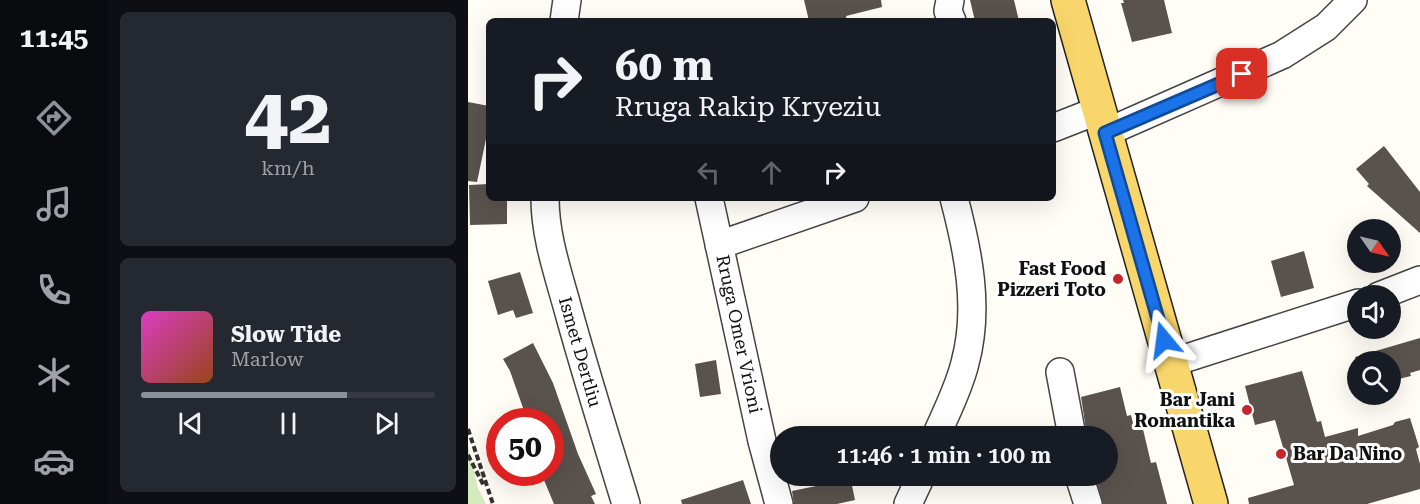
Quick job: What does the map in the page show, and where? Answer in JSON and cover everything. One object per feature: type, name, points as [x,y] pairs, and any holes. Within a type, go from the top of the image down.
[{"type":"main road","points":[[1068,0],[1211,504]]},
{"type":"street","points":[[564,18],[567,0]]},
{"type":"street","points":[[950,0],[948,11],[951,18]]},
{"type":"street","points":[[1319,0],[1326,27]]},
{"type":"street","points":[[1056,128],[1102,122],[1261,66],[1326,27],[1353,0]]},
{"type":"street","name":"Ismet Dertliu","points":[[545,201],[549,242],[626,504]]},
{"type":"street","name":"Rruga Omer Vrioni","points":[[710,201],[762,441],[780,504]]},
{"type":"street","points":[[719,245],[846,201]]},
{"type":"street","points":[[940,426],[965,363],[971,322],[971,282],[965,241],[955,201]]},
{"type":"street","points":[[1401,287],[1420,280]]},
{"type":"street","points":[[1171,363],[1347,307]]},
{"type":"street","points":[[1060,372],[1070,426]]},
{"type":"street","points":[[908,504],[916,486]]},
{"type":"street","points":[[1082,486],[1088,504]]},
{"type":"path","points":[[468,429],[493,504]]},
{"type":"path","points":[[468,455],[489,494]]},
{"type":"green space","points":[[468,446],[478,488],[486,504],[468,504]]},
{"type":"building","points":[[804,0],[881,0],[882,7],[846,16],[846,18],[808,18]]},
{"type":"building","points":[[970,0],[1014,0],[1018,18],[974,18]]},
{"type":"building","points":[[1123,0],[1164,0],[1172,33],[1132,42],[1121,3],[1124,3]]},
{"type":"building","points":[[468,102],[486,105],[486,139],[477,182],[468,181]]},
{"type":"building","points":[[1384,146],[1420,192],[1420,233],[1367,186],[1369,184],[1356,169]]},
{"type":"building","points":[[486,184],[486,201],[507,201],[507,224],[470,225],[469,185]]},
{"type":"building","points":[[1304,251],[1314,288],[1281,297],[1271,261]]},
{"type":"building","points":[[520,272],[533,313],[516,318],[513,310],[498,315],[488,281]]},
{"type":"building","points":[[1420,338],[1420,370],[1410,373],[1411,376],[1401,378],[1401,351],[1376,351]]},
{"type":"building","points":[[533,343],[553,383],[562,408],[523,408],[510,371],[503,359]]},
{"type":"building","points":[[716,360],[721,394],[700,397],[695,364]]},
{"type":"building","points":[[1302,371],[1317,422],[1321,421],[1325,437],[1358,428],[1358,436],[1410,418],[1419,447],[1416,449],[1420,464],[1420,489],[1367,504],[1249,504],[1248,498],[1294,485],[1275,420],[1255,425],[1245,386]]},
{"type":"building","points":[[1120,387],[1127,416],[1131,415],[1134,427],[1142,425],[1151,463],[1156,462],[1167,504],[1103,504],[1098,486],[1118,486],[1118,426],[1085,426],[1081,397]]},
{"type":"building","points":[[564,414],[578,454],[596,494],[591,496],[595,504],[554,504],[546,486],[564,486]]},
{"type":"building","points":[[743,480],[751,504],[682,504],[681,500]]},
{"type":"building","points":[[816,486],[852,486],[855,500],[837,504],[794,504],[792,491]]},
{"type":"place","name":"Fast Food Pizzeri Toto","points":[[1118,279]]},
{"type":"place","name":"Bar Jani Romantika","points":[[1247,410]]},
{"type":"place","name":"Bar Da Nino","points":[[1281,454]]},
{"type":"route","points":[[1164,340],[1105,133],[1242,74]]}]
